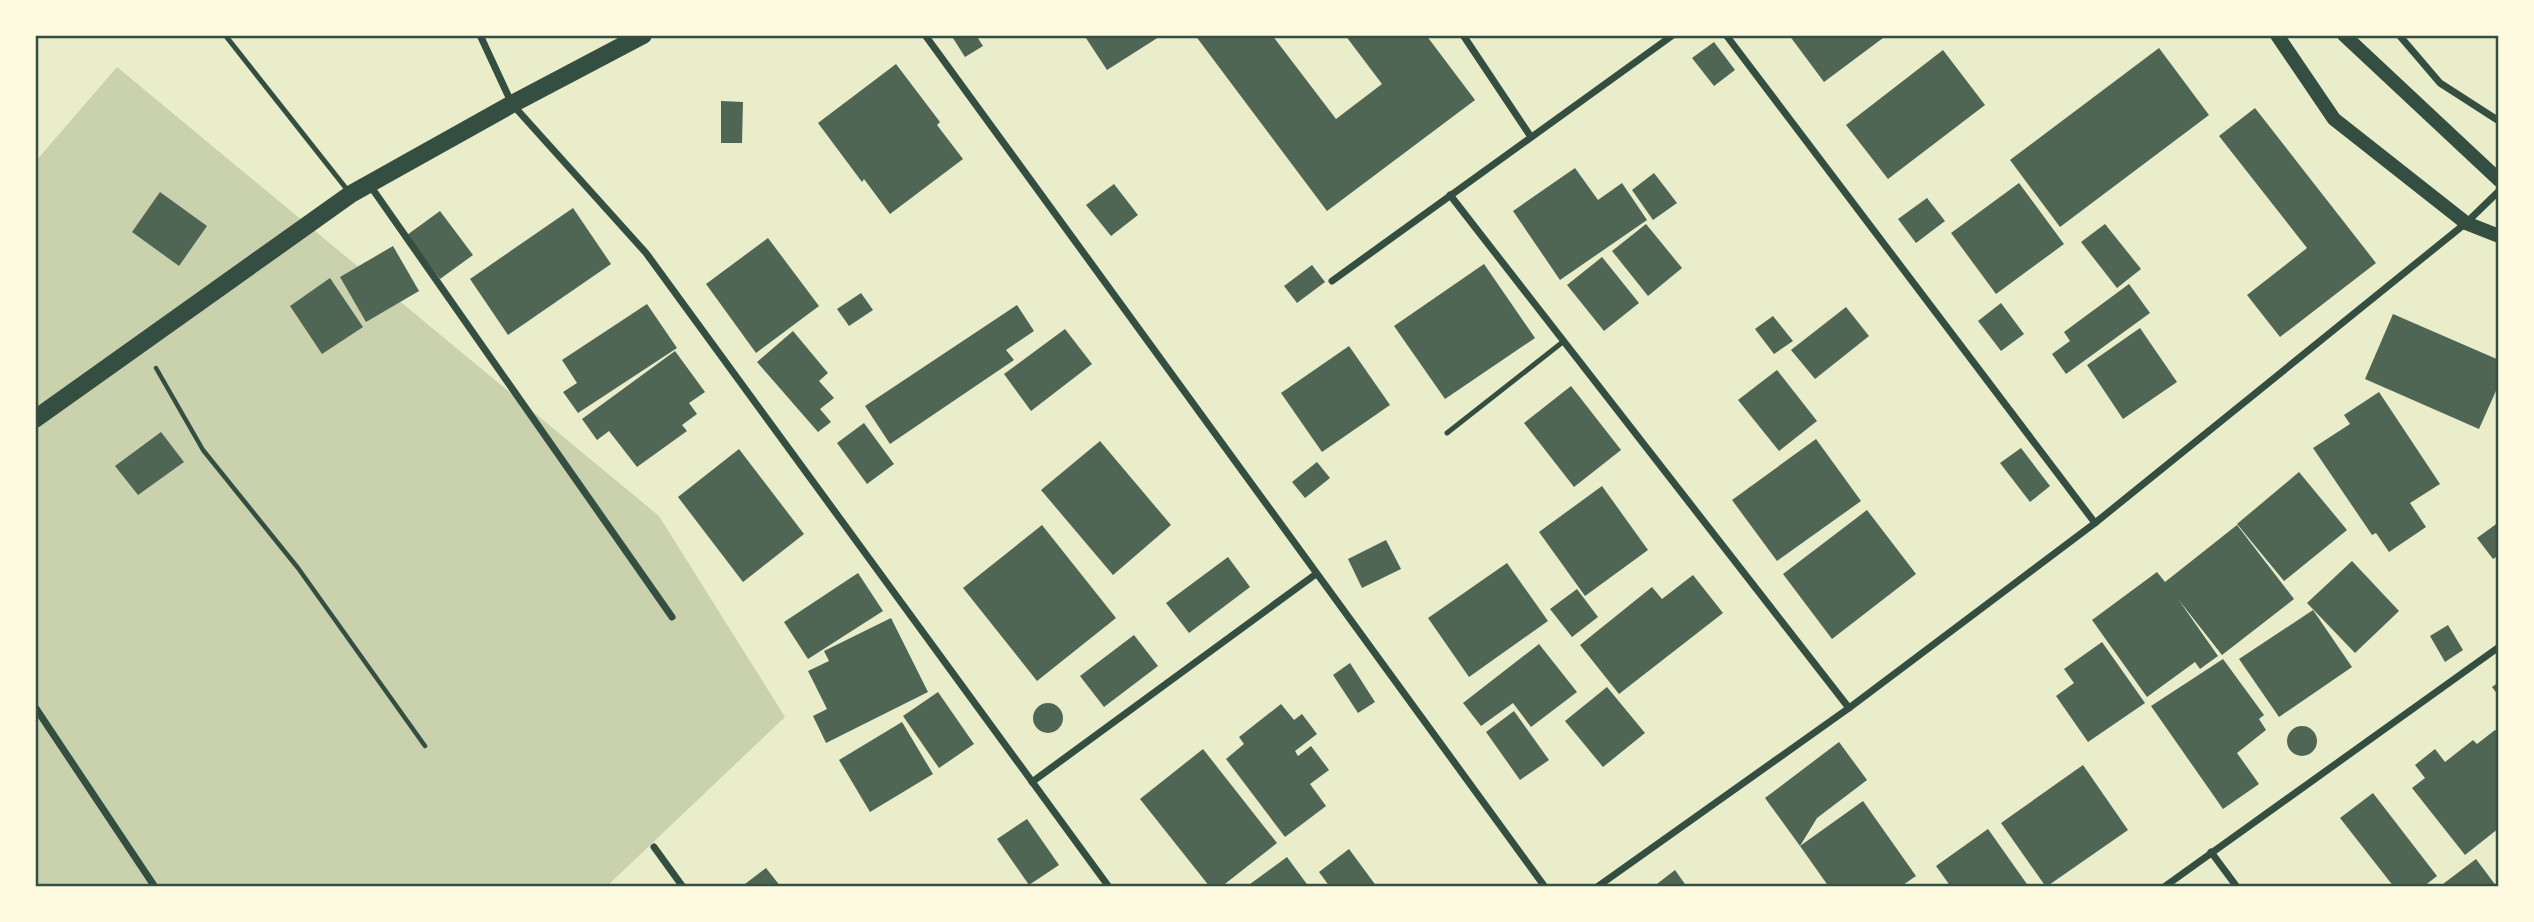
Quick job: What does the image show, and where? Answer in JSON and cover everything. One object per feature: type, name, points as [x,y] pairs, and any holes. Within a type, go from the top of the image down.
[{"type":"main road","points":[[35,419],[351,194],[643,35]]},
{"type":"main road","points":[[2277,35],[2334,119],[2466,223],[2499,236]]},
{"type":"main road","points":[[2343,35],[2499,180]]},
{"type":"street","points":[[480,35],[512,104],[646,253],[1109,887]]},
{"type":"street","points":[[925,35],[1545,887]]},
{"type":"street","points":[[1463,35],[1531,137]]},
{"type":"street","points":[[1332,281],[1673,35]]},
{"type":"street","points":[[1726,35],[2095,523]]},
{"type":"street","points":[[2399,35],[2440,83],[2499,121]]},
{"type":"street","points":[[369,184],[672,617]]},
{"type":"street","points":[[1597,887],[1849,708],[2095,523],[2466,223],[2499,191]]},
{"type":"street","points":[[1450,195],[1849,708]]},
{"type":"street","points":[[1032,782],[1315,574]]},
{"type":"street","points":[[2164,887],[2499,647]]},
{"type":"street","points":[[35,707],[155,887]]},
{"type":"street","points":[[654,848],[683,887]]},
{"type":"street","points":[[2211,852],[2237,887]]},
{"type":"lane","points":[[225,35],[351,194]]},
{"type":"lane","points":[[1447,433],[1563,341]]},
{"type":"path","points":[[141,343],[203,450],[298,568],[425,747]]},
{"type":"green space","points":[[117,67],[659,516],[785,717],[606,887],[35,887],[35,162]]},
{"type":"building","points":[[951,35],[976,35],[983,46],[965,57]]},
{"type":"building","points":[[1084,35],[1162,35],[1107,70]]},
{"type":"building","points":[[1195,35],[1272,35],[1336,119],[1382,84],[1345,35],[1426,35],[1475,100],[1327,211]]},
{"type":"building","points":[[1789,35],[1887,35],[1824,82]]},
{"type":"building","points":[[1714,42],[1735,70],[1714,86],[1692,58]]},
{"type":"building","points":[[2159,48],[2209,115],[2060,227],[2010,160]]},
{"type":"building","points":[[1943,50],[1985,105],[1888,179],[1846,125]]},
{"type":"building","points":[[896,64],[940,122],[937,125],[963,159],[890,214],[864,179],[862,182],[818,123]]},
{"type":"building","points":[[721,101],[743,102],[742,143],[721,143]]},
{"type":"building","points":[[2255,108],[2376,263],[2280,337],[2247,295],[2307,248],[2219,136]]},
{"type":"building","points":[[1575,168],[1598,200],[1622,183],[1647,220],[1560,280],[1513,211]]},
{"type":"building","points":[[1654,173],[1677,203],[1653,220],[1632,190]]},
{"type":"building","points":[[2019,183],[2064,244],[1996,294],[1951,233]]},
{"type":"building","points":[[1114,184],[1138,215],[1111,236],[1086,205]]},
{"type":"building","points":[[160,192],[207,226],[179,266],[132,232]]},
{"type":"building","points":[[1927,198],[1945,221],[1916,243],[1898,219]]},
{"type":"building","points":[[573,208],[611,264],[508,335],[470,279]]},
{"type":"building","points":[[440,211],[473,255],[440,279],[407,235]]},
{"type":"building","points":[[1646,224],[1682,268],[1648,296],[1612,251]]},
{"type":"building","points":[[2105,224],[2141,269],[2117,288],[2081,242]]},
{"type":"building","points":[[768,238],[819,306],[756,353],[706,284]]},
{"type":"building","points":[[393,246],[419,291],[366,322],[340,277]]},
{"type":"building","points":[[1602,257],[1639,303],[1604,331],[1567,285]]},
{"type":"building","points":[[1484,264],[1535,338],[1445,399],[1394,326]]},
{"type":"building","points":[[1312,265],[1325,282],[1297,303],[1284,286]]},
{"type":"building","points":[[330,278],[363,327],[322,354],[290,306]]},
{"type":"building","points":[[2129,284],[2150,313],[2066,374],[2052,354],[2070,341],[2064,332]]},
{"type":"building","points":[[861,293],[873,310],[849,326],[837,309]]},
{"type":"building","points":[[2001,303],[2024,334],[2001,351],[1978,321]]},
{"type":"building","points":[[647,304],[677,348],[578,413],[563,392],[577,383],[562,360]]},
{"type":"building","points":[[1017,305],[1034,331],[1006,350],[1014,360],[890,444],[865,406]]},
{"type":"building","points":[[1846,307],[1869,336],[1815,379],[1791,350]]},
{"type":"building","points":[[2393,314],[2499,360],[2499,384],[2479,429],[2365,379]]},
{"type":"building","points":[[1773,316],[1793,341],[1774,354],[1755,329]]},
{"type":"building","points":[[2140,328],[2177,382],[2123,419],[2087,365]]},
{"type":"building","points":[[1065,329],[1092,364],[1031,411],[1004,374]]},
{"type":"building","points":[[793,331],[828,373],[819,381],[834,398],[820,409],[831,422],[818,432],[757,362]]},
{"type":"building","points":[[1349,346],[1390,405],[1322,452],[1281,393]]},
{"type":"building","points":[[675,351],[705,392],[689,403],[697,414],[682,425],[687,431],[637,467],[609,431],[597,440],[582,419]]},
{"type":"building","points":[[1777,370],[1817,421],[1779,451],[1738,400]]},
{"type":"building","points":[[1571,386],[1621,450],[1574,487],[1524,423]]},
{"type":"building","points":[[2379,392],[2440,484],[2410,503],[2426,527],[2389,552],[2376,533],[2372,535],[2313,448],[2350,424],[2344,415]]},
{"type":"building","points":[[864,423],[894,464],[867,484],[837,443]]},
{"type":"building","points":[[161,432],[184,462],[138,495],[115,466]]},
{"type":"building","points":[[1816,439],[1861,501],[1777,561],[1732,500]]},
{"type":"building","points":[[1100,441],[1171,525],[1113,575],[1041,490]]},
{"type":"building","points":[[2021,448],[2050,486],[2030,502],[2000,463]]},
{"type":"building","points":[[739,449],[804,534],[743,582],[678,497]]},
{"type":"building","points":[[1317,462],[1330,478],[1305,498],[1292,482]]},
{"type":"building","points":[[2299,472],[2347,530],[2284,581],[2237,524]]},
{"type":"building","points":[[1602,486],[1648,550],[1585,596],[1539,532]]},
{"type":"building","points":[[1867,510],[1916,574],[1832,639],[1783,574]]},
{"type":"building","points":[[2499,522],[2499,555],[2493,559],[2477,538]]},
{"type":"building","points":[[1042,525],[1116,618],[1037,681],[963,588]]},
{"type":"building","points":[[2237,525],[2294,599],[2222,655],[2178,599],[2218,656],[2200,669],[2195,662],[2147,697],[2092,620],[2157,572],[2165,582]]},
{"type":"building","points":[[1386,540],[1401,569],[1362,588],[1348,559]]},
{"type":"building","points":[[1228,557],[1250,587],[1189,633],[1166,603]]},
{"type":"building","points":[[2352,561],[2399,611],[2355,653],[2307,603]]},
{"type":"building","points":[[1507,563],[1548,621],[1469,677],[1428,618]]},
{"type":"building","points":[[858,573],[883,611],[808,659],[784,622]]},
{"type":"building","points":[[1693,575],[1723,613],[1619,694],[1580,645],[1652,587],[1662,599]]},
{"type":"building","points":[[1577,589],[1598,617],[1572,637],[1550,609]]},
{"type":"building","points":[[2313,610],[2352,667],[2279,717],[2239,659]]},
{"type":"building","points":[[891,618],[928,692],[826,743],[813,716],[827,709],[808,671],[829,661],[824,651]]},
{"type":"building","points":[[2448,625],[2463,650],[2445,662],[2430,636]]},
{"type":"building","points":[[1134,635],[1158,666],[1104,707],[1080,676]]},
{"type":"building","points":[[2102,642],[2145,703],[2088,742],[2056,696],[2074,683],[2064,669]]},
{"type":"building","points":[[1539,644],[1577,692],[1531,727],[1513,703],[1481,726],[1463,703]]},
{"type":"building","points":[[2223,659],[2264,715],[2259,719],[2266,730],[2237,753],[2259,784],[2223,809],[2151,706]]},
{"type":"building","points":[[1350,663],[1375,702],[1358,713],[1333,675]]},
{"type":"building","points":[[2499,682],[2499,696],[2492,687]]},
{"type":"building","points":[[1607,687],[1645,733],[1603,767],[1565,721]]},
{"type":"building","points":[[938,692],[974,744],[939,768],[903,716]]},
{"type":"building","points":[[1048,703],[1059,707],[1063,718],[1059,729],[1048,733],[1037,729],[1033,718],[1037,707]]},
{"type":"building","points":[[1281,704],[1294,720],[1302,714],[1317,734],[1295,751],[1298,756],[1311,746],[1329,770],[1310,784],[1326,806],[1285,837],[1226,759],[1244,744],[1239,737]]},
{"type":"building","points":[[1514,711],[1549,760],[1520,780],[1486,732]]},
{"type":"building","points":[[902,722],[933,774],[870,812],[839,760]]},
{"type":"building","points":[[2302,726],[2308,727],[2316,735],[2316,747],[2308,755],[2302,756],[2296,755],[2288,747],[2287,741],[2288,735],[2296,727]]},
{"type":"building","points":[[2495,730],[2499,734],[2499,828],[2465,855],[2412,788],[2425,778],[2415,765],[2435,749],[2445,762],[2473,740],[2477,744]]},
{"type":"building","points":[[1839,742],[1867,780],[1817,818],[1800,846],[1765,798]]},
{"type":"building","points":[[1203,749],[1277,843],[1221,887],[1210,887],[1140,799]]},
{"type":"building","points":[[2083,765],[2128,830],[2046,887],[2001,823]]},
{"type":"building","points":[[2373,793],[2437,876],[2423,887],[2394,887],[2340,818]]},
{"type":"building","points":[[1863,801],[1916,876],[1900,887],[1829,887],[1800,846]]},
{"type":"building","points":[[1027,819],[1059,865],[1029,885],[997,839]]},
{"type":"building","points":[[1988,829],[2029,887],[1951,887],[1936,866]]},
{"type":"building","points":[[1349,849],[1377,887],[1330,887],[1319,872]]},
{"type":"building","points":[[1287,857],[1309,887],[1246,887]]},
{"type":"building","points":[[2476,859],[2497,887],[2439,887]]},
{"type":"building","points":[[766,868],[781,887],[741,887]]},
{"type":"building","points":[[1675,870],[1687,887],[1653,887]]}]
